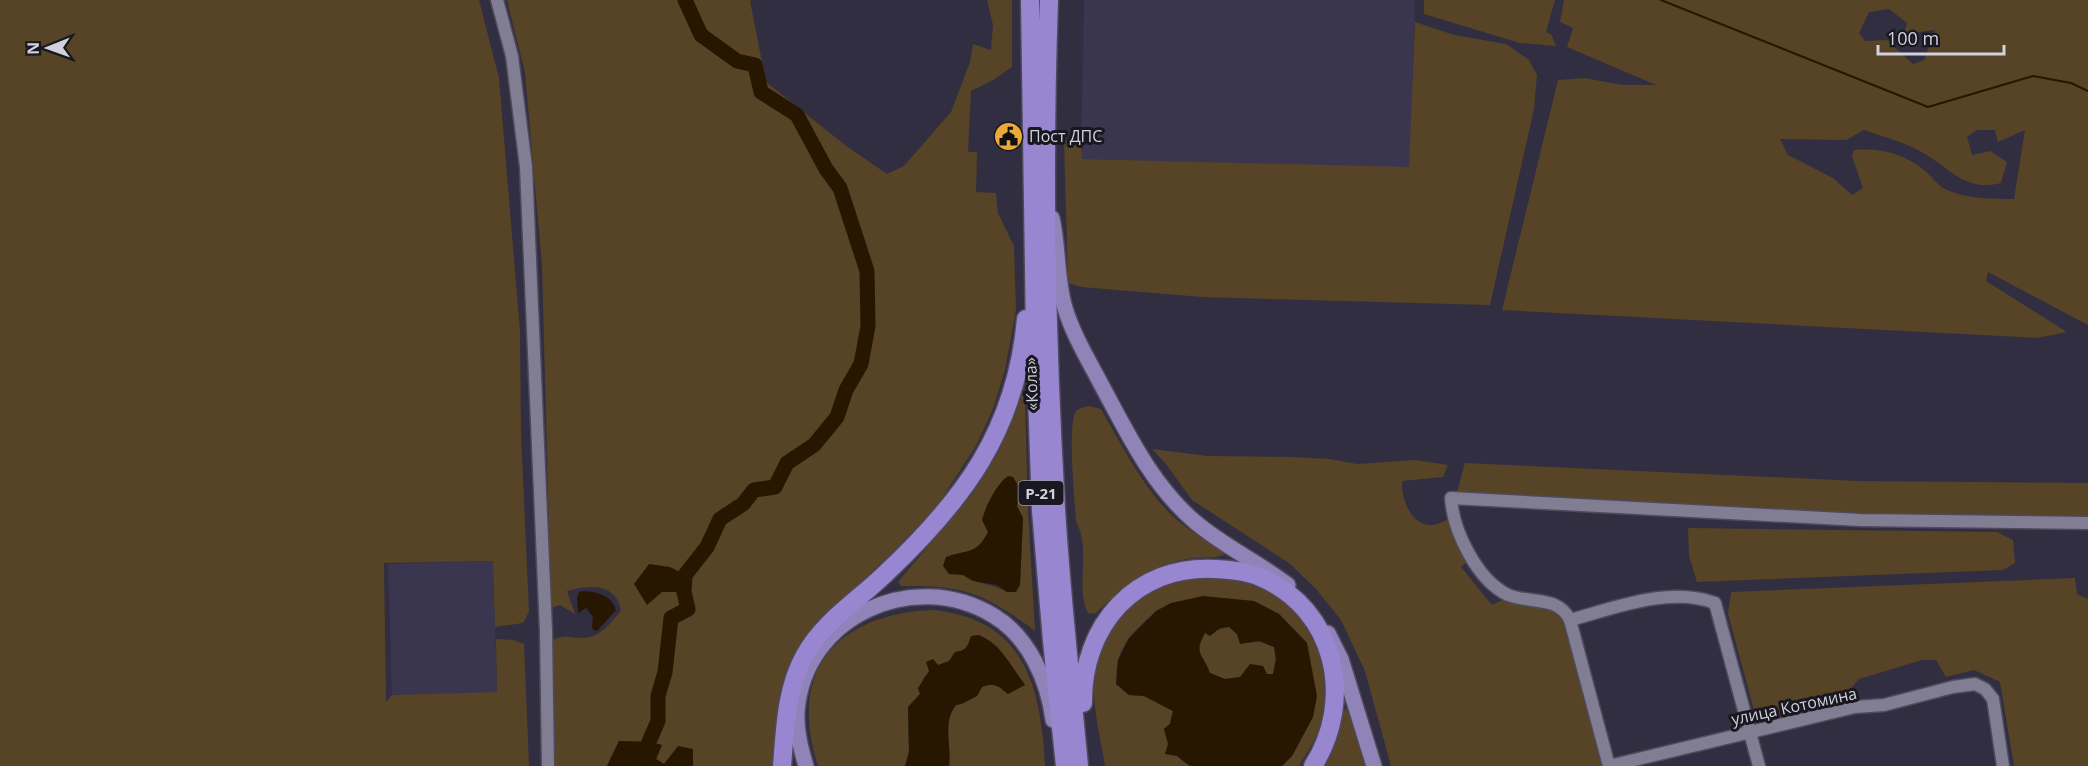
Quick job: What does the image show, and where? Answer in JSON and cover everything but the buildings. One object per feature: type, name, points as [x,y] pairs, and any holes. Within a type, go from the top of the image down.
[{"type":"highway","name":"«Кола»","points":[[1030,0],[1041,510],[1065,766]]},
{"type":"highway","name":"«Кола»","points":[[1049,0],[1045,185],[1049,364],[1056,510],[1079,766]]},
{"type":"highway","points":[[782,766],[790,700],[804,656],[817,638],[847,606],[882,577],[938,522],[971,479],[995,436],[1009,401],[1021,354],[1033,219]]},
{"type":"highway","points":[[1085,766],[1087,750],[1083,683],[1090,653],[1105,622],[1120,603],[1138,589],[1161,577],[1203,568],[1245,572],[1270,582],[1301,606],[1321,633],[1330,653],[1336,682],[1336,695],[1330,730],[1313,766]]},
{"type":"main road","points":[[1045,185],[1055,232],[1057,270],[1065,310],[1086,356],[1117,412],[1159,483],[1183,511],[1210,533],[1283,580],[1317,614],[1341,659],[1374,766]]},
{"type":"main road","points":[[806,766],[799,740],[797,713],[802,686],[812,660],[825,641],[848,621],[871,608],[900,599],[926,596],[972,604],[996,616],[1021,641],[1036,663],[1046,687],[1052,717],[1057,766]]},
{"type":"street","points":[[496,0],[512,56],[526,166],[546,631],[548,766]]},
{"type":"street","points":[[1609,765],[1570,620],[1565,610],[1556,604],[1518,598],[1497,588],[1487,579],[1478,568],[1458,530],[1452,514],[1451,498],[1860,520],[2088,523]]},
{"type":"street","points":[[1570,620],[1662,598],[1702,598],[1715,603],[1759,766]]},
{"type":"street","name":"улица Котомина","points":[[1609,765],[1855,707],[1884,705],[1953,687],[1976,684],[1985,689],[1993,699],[2003,766]]},
{"type":"shaded area","points":[[0,0],[479,0],[499,78],[520,331],[521,433],[529,612],[523,623],[495,627],[493,561],[384,563],[386,702],[392,695],[497,692],[496,639],[513,640],[524,644],[529,766],[0,766]]},
{"type":"shaded area","points":[[507,0],[753,0],[750,1],[766,82],[845,145],[887,174],[904,166],[951,112],[970,62],[973,44],[991,50],[993,25],[987,0],[1012,0],[1012,67],[971,91],[968,152],[977,152],[976,192],[996,193],[998,213],[1014,246],[1016,310],[1005,370],[993,409],[976,446],[935,509],[847,595],[812,634],[776,766],[693,766],[693,749],[664,764],[656,759],[662,745],[619,741],[607,766],[555,766],[552,640],[595,635],[605,629],[621,611],[618,601],[611,593],[593,587],[567,591],[575,614],[560,605],[551,608],[542,265],[525,73]]},
{"type":"shaded area","points":[[1084,0],[1415,0],[1410,168],[1081,159]]},
{"type":"shaded area","points":[[1424,0],[1555,0],[1546,32],[1551,34],[1556,46],[1520,43],[1424,14]]},
{"type":"shaded area","points":[[1564,0],[2088,0],[2088,325],[1988,272],[1986,281],[2067,332],[2037,338],[1502,310],[1558,80],[1584,78],[1623,85],[1656,85],[1567,47],[1573,28],[1560,22]],"holes":[[[1889,9],[1907,23],[1904,34],[1935,30],[1924,60],[1913,64],[1887,40],[1865,41],[1859,33],[1869,12]],[[1864,130],[1918,150],[1960,178],[1978,185],[2001,183],[2007,162],[1990,151],[1972,155],[1967,137],[1977,130],[1995,130],[1998,142],[2025,130],[2014,199],[1961,195],[1942,187],[1927,172],[1908,159],[1882,151],[1864,150],[1854,150],[1852,156],[1863,188],[1852,195],[1833,178],[1788,155],[1780,139],[1846,140]]]},
{"type":"shaded area","points":[[1415,22],[1454,35],[1506,44],[1529,60],[1537,75],[1534,109],[1490,305],[1202,297],[1081,287],[1068,283],[1064,140],[1081,139],[1082,159],[1409,167]]},
{"type":"shaded area","points":[[1020,392],[1025,399],[1035,631],[1002,608],[973,594],[942,587],[901,586],[898,582],[972,494],[999,451]],"holes":[[[1004,479],[1020,489],[1017,506],[1023,518],[1020,585],[1007,592],[965,576],[953,555],[982,545],[989,532],[996,491]]]},
{"type":"shaded area","points":[[1089,406],[1101,409],[1135,467],[1164,508],[1198,536],[1222,551],[1224,555],[1192,558],[1161,566],[1137,578],[1096,613],[1089,614],[1083,594],[1083,544],[1076,522],[1072,431],[1076,411]]},
{"type":"shaded area","points":[[1152,449],[1208,456],[1292,457],[1329,459],[1357,464],[1415,460],[1448,465],[1443,477],[1402,481],[1403,495],[1409,510],[1413,516],[1425,524],[1435,525],[1447,520],[1467,562],[1461,567],[1492,605],[1504,599],[1554,610],[1564,616],[1607,766],[1391,766],[1365,671],[1341,620],[1316,589],[1289,563],[1192,500]]},
{"type":"shaded area","points":[[1465,463],[1857,481],[2088,483],[2088,520],[1860,517],[1457,492]]},
{"type":"shaded area","points":[[1008,476],[1013,477],[1020,489],[1017,506],[1023,518],[1020,585],[1016,592],[1007,592],[997,585],[973,581],[963,575],[949,574],[943,566],[946,557],[971,550],[984,539],[988,532],[982,520],[986,508],[996,490]]},
{"type":"shaded area","points":[[1688,528],[1997,532],[2013,540],[2015,563],[2003,570],[1697,582],[1689,556]]},
{"type":"shaded area","points":[[493,561],[497,693],[392,695],[388,564]]},
{"type":"shaded area","points":[[649,564],[670,567],[692,578],[684,592],[662,592],[647,605],[634,584]]},
{"type":"shaded area","points":[[1222,576],[1245,581],[1280,598],[1306,621],[1321,652],[1326,692],[1323,719],[1317,736],[1299,766],[1282,766],[1292,756],[1313,717],[1307,643],[1279,614],[1171,603],[1139,627],[1126,643],[1118,661],[1116,684],[1129,695],[1144,696],[1173,711],[1170,724],[1164,729],[1173,750],[1190,766],[1105,766],[1096,715],[1094,684],[1096,666],[1109,632],[1132,604],[1147,592],[1163,584],[1181,579]]},
{"type":"shaded area","points":[[2075,578],[2077,594],[2088,599],[2088,766],[2014,766],[2000,682],[1974,670],[1946,677],[1936,660],[1922,660],[1859,679],[1839,702],[1757,721],[1728,614],[1731,592]]},
{"type":"shaded area","points":[[579,592],[599,593],[608,598],[616,610],[597,631],[593,630],[593,617],[586,608],[578,613],[577,597]]},
{"type":"shaded area","points":[[1203,596],[1254,601],[1279,614],[1307,643],[1317,696],[1313,717],[1292,756],[1282,766],[1190,766],[1177,756],[1165,754],[1168,744],[1164,729],[1170,724],[1173,711],[1144,696],[1129,695],[1116,684],[1118,660],[1129,638],[1156,611],[1171,603]],"holes":[[[1229,627],[1237,634],[1240,644],[1260,641],[1274,647],[1276,659],[1273,674],[1267,674],[1263,666],[1250,664],[1240,677],[1225,679],[1210,673],[1199,650],[1205,633],[1210,636],[1220,628]]]},
{"type":"shaded area","points":[[932,610],[963,616],[988,627],[1008,642],[1022,661],[1039,709],[1045,766],[949,766],[948,726],[956,705],[977,696],[982,687],[990,684],[1025,685],[997,646],[972,636],[966,647],[955,652],[950,661],[930,671],[923,679],[920,694],[908,707],[909,752],[905,766],[818,766],[810,732],[809,702],[815,676],[828,654],[846,636],[870,623],[899,614]]},
{"type":"shaded area","points":[[1229,627],[1237,634],[1274,647],[1276,659],[1273,675],[1225,679],[1210,673],[1200,654],[1201,640],[1205,633]]},
{"type":"shaded area","points":[[979,635],[1000,650],[1025,685],[1008,694],[996,686],[982,687],[977,696],[956,705],[948,727],[949,766],[905,766],[909,752],[908,707],[920,694],[918,688],[929,671],[926,662],[933,659],[938,665],[949,661],[955,652],[966,647],[971,636]]},
{"type":"shaded area","points":[[1349,707],[1365,766],[1321,766],[1341,712]]},
{"type":"shaded area","points":[[619,741],[662,745],[656,759],[664,764],[678,746],[693,749],[693,766],[607,766]]},
{"type":"waterway","points":[[641,766],[658,721],[658,696],[665,672],[671,618],[688,609],[684,592],[685,575],[707,547],[720,519],[743,504],[754,490],[775,487],[787,463],[814,445],[837,417],[846,390],[861,364],[868,326],[867,271],[840,188],[826,169],[797,115],[761,92],[755,65],[737,61],[701,35],[685,0]]},
{"type":"waterway","points":[[1661,0],[1928,107],[2033,76],[2071,83],[2088,91]]},
{"type":"place","name":"Пост ДПС","points":[[1008,136]]}]
